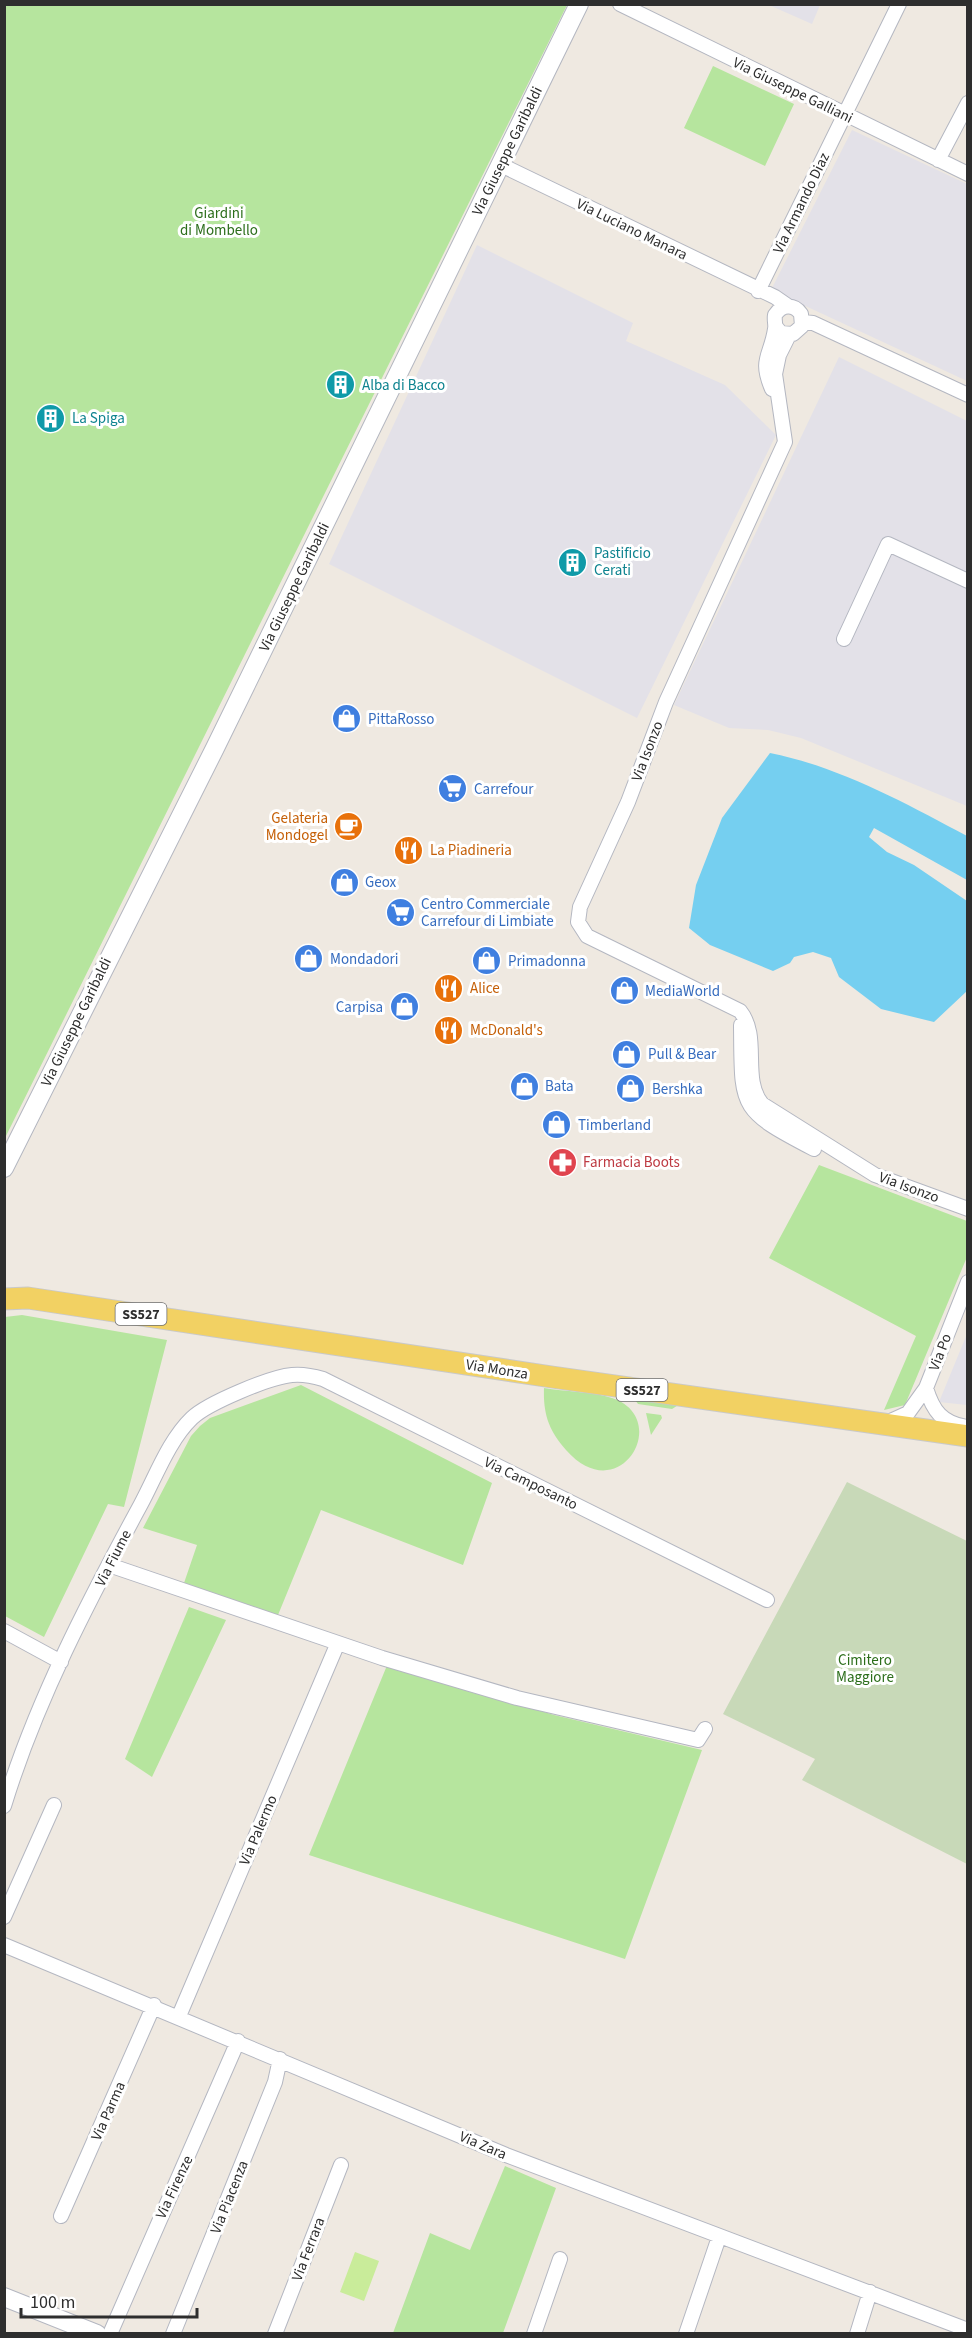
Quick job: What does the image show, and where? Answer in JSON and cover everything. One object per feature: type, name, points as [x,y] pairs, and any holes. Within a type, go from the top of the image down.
[{"type":"main road","name":"Via Monza","points":[[4,1286],[28,1298]]},
{"type":"main road","name":"Via Monza","points":[[4,1299],[28,1298],[552,1377],[968,1436]]},
{"type":"street","name":"Via Giuseppe Garibaldi","points":[[4,1168],[215,748],[579,4]]},
{"type":"street","name":"Via Giuseppe Galliani","points":[[620,4],[843,115],[968,174]]},
{"type":"street","name":"Via Armando Diaz","points":[[761,292],[843,115],[898,4]]},
{"type":"street","points":[[938,160],[968,102]]},
{"type":"street","name":"Via Luciano Manara","points":[[501,165],[788,306]]},
{"type":"street","points":[[761,292],[773,306],[775,321],[781,333],[789,335],[796,333],[802,322],[799,311],[788,306],[780,309],[775,321]]},
{"type":"street","name":"Via Isonzo","points":[[775,321],[765,368],[780,409]]},
{"type":"street","points":[[802,322],[813,322],[968,395]]},
{"type":"street","name":"Via Isonzo","points":[[789,335],[779,355],[776,374],[785,441],[666,702],[628,802],[578,914],[581,929],[587,936],[740,1011],[749,1028],[753,1090],[758,1100],[852,1163],[875,1175],[968,1209]]},
{"type":"street","points":[[844,639],[888,544],[968,582]]},
{"type":"street","name":"Via Po","points":[[882,1424],[908,1413],[926,1388],[968,1282]]},
{"type":"street","name":"Via Fiume","points":[[4,1806],[10,1766],[109,1565],[176,1439],[190,1419],[202,1409],[275,1378],[292,1375]]},
{"type":"street","name":"Via Camposanto","points":[[292,1375],[323,1379],[767,1600]]},
{"type":"street","name":"Via Po","points":[[926,1388],[932,1407],[943,1419],[968,1427]]},
{"type":"street","points":[[109,1565],[337,1645],[516,1698],[702,1735]]},
{"type":"street","points":[[4,1631],[61,1662]]},
{"type":"street","name":"Via Palermo","points":[[179,2016],[337,1645]]},
{"type":"street","points":[[4,1917],[54,1805]]},
{"type":"street","name":"Via Zara","points":[[4,1945],[154,2005],[506,2155],[968,2330]]},
{"type":"street","name":"Via Parma","points":[[61,2216],[154,2005]]},
{"type":"street","name":"Via Firenze","points":[[110,2334],[172,2186],[186,2163],[238,2041]]},
{"type":"street","name":"Via Piacenza","points":[[173,2334],[275,2082],[280,2059]]},
{"type":"street","name":"Via Ferrara","points":[[275,2334],[341,2165]]},
{"type":"street","points":[[686,2334],[719,2237]]},
{"type":"street","points":[[534,2334],[560,2259]]},
{"type":"street","points":[[857,2334],[870,2292]]},
{"type":"street","points":[[4,2297],[97,2334]]},
{"type":"shaded area","points":[[820,4],[812,24],[769,5]]},
{"type":"shaded area","points":[[852,130],[967,184],[967,381],[771,290]]},
{"type":"shaded area","points":[[477,245],[633,323],[626,341],[725,385],[776,435],[637,718],[329,564]]},
{"type":"shaded area","points":[[839,357],[967,421],[967,806],[801,738],[768,730],[729,728],[674,705]]},
{"type":"shaded area","points":[[967,1334],[967,1405],[939,1402]]},
{"type":"green space","name":"Giardini di Mombello","points":[[4,5],[567,5],[5,1138]]},
{"type":"green space","points":[[713,66],[794,104],[765,166],[684,128]]},
{"type":"green space","points":[[819,1165],[967,1221],[967,1257],[905,1405],[884,1410],[916,1336],[769,1258]]},
{"type":"green space","points":[[22,1315],[167,1340],[124,1507],[108,1504],[44,1637],[5,1616],[5,1317]]},
{"type":"green space","points":[[301,1385],[492,1483],[463,1565],[321,1510],[278,1615],[184,1583],[197,1545],[143,1528],[191,1436],[210,1418]]},
{"type":"green space","points":[[544,1388],[604,1396],[630,1408],[638,1423],[638,1439],[632,1454],[620,1466],[605,1470],[586,1466],[566,1450],[551,1429],[546,1414]]},
{"type":"green space","points":[[633,1397],[680,1404],[672,1409],[638,1404]]},
{"type":"green space","points":[[646,1413],[661,1415],[662,1418],[651,1435]]},
{"type":"green space","name":"Cimitero Maggiore","points":[[847,1482],[967,1541],[967,1864],[802,1780],[815,1759],[723,1714]]},
{"type":"green space","points":[[189,1607],[226,1620],[152,1777],[125,1759]]},
{"type":"green space","points":[[388,1663],[554,1715],[702,1750],[625,1959],[309,1855]]},
{"type":"green space","points":[[505,2166],[556,2188],[503,2333],[393,2333],[430,2233],[470,2250]]},
{"type":"green space","points":[[355,2252],[379,2261],[364,2301],[340,2292]]},
{"type":"water","points":[[770,753],[822,767],[872,787],[967,836],[967,880],[874,828],[869,837],[887,852],[914,865],[967,901],[967,991],[934,1022],[881,1009],[839,977],[831,958],[813,952],[794,957],[790,963],[773,971],[710,945],[689,928],[696,885],[722,818]]},
{"type":"place","name":"Alba di Bacco","points":[[341,385]]},
{"type":"place","name":"La Spiga","points":[[51,418]]},
{"type":"place","name":"Pastificio Cerati","points":[[573,562]]},
{"type":"place","name":"PittaRosso","points":[[347,719]]},
{"type":"place","name":"Carrefour","points":[[453,789]]},
{"type":"place","name":"Gelateria Mondogel","points":[[349,827]]},
{"type":"place","name":"La Piadineria","points":[[409,850]]},
{"type":"place","name":"Geox","points":[[344,882]]},
{"type":"place","name":"Centro Commerciale Carrefour di Limbiate","points":[[400,913]]},
{"type":"place","name":"Mondadori","points":[[309,959]]},
{"type":"place","name":"Primadonna","points":[[487,961]]},
{"type":"place","name":"Alice","points":[[449,988]]},
{"type":"place","name":"MediaWorld","points":[[624,991]]},
{"type":"place","name":"Carpisa","points":[[404,1007]]},
{"type":"place","name":"McDonald's","points":[[449,1030]]},
{"type":"place","name":"Pull & Bear","points":[[627,1054]]},
{"type":"place","name":"Bata","points":[[524,1086]]},
{"type":"place","name":"Bershka","points":[[631,1089]]},
{"type":"place","name":"Timberland","points":[[557,1125]]},
{"type":"place","name":"Farmacia Boots","points":[[562,1162]]}]
